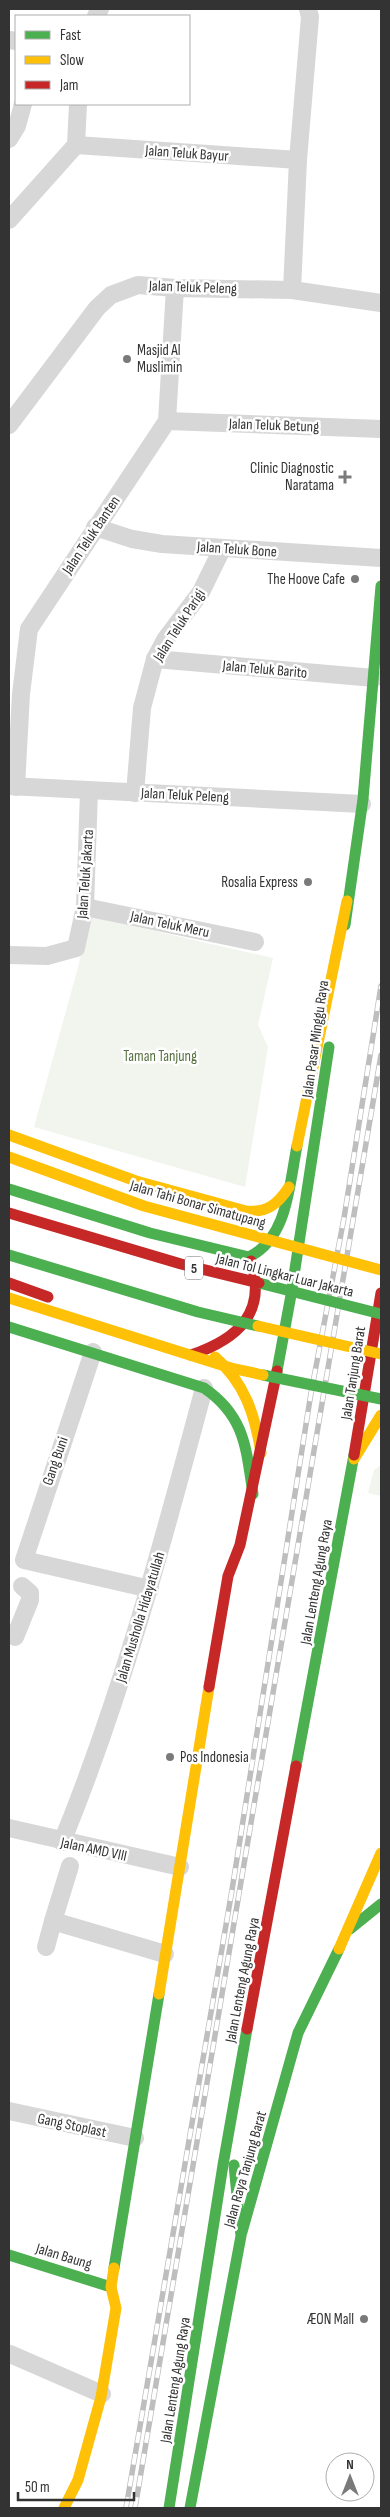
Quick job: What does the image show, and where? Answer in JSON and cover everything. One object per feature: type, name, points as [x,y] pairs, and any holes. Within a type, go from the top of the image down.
[{"type":"main road","name":"Jalan Pasar Minggu Raya","points":[[253,1494],[262,1454],[300,1242],[339,979],[347,901],[363,799],[378,682],[381,586]]},
{"type":"main road","points":[[9,1189],[150,1233],[249,1257],[266,1248],[274,1239],[280,1224],[289,1186],[347,901]]},
{"type":"main road","points":[[9,1135],[136,1181],[252,1212],[264,1211],[273,1207],[289,1186]]},
{"type":"main road","name":"Jalan Tahi Bonar Simatupang","points":[[9,1157],[144,1206],[356,1265],[381,1270]]},
{"type":"main road","points":[[136,1181],[206,1247]]},
{"type":"main road","name":"Jalan Tol Lingkar Luar Jakarta","points":[[9,1213],[181,1264],[381,1314]]},
{"type":"main road","points":[[9,1255],[198,1312],[381,1354]]},
{"type":"main road","points":[[129,1363],[160,1361],[207,1351],[231,1337],[252,1312],[257,1292],[254,1272],[249,1257]]},
{"type":"main road","points":[[9,1284],[125,1325],[207,1351],[227,1367],[251,1401],[262,1454]]},
{"type":"main road","name":"Jalan Tanjung Barat","points":[[354,1459],[381,1293]]},
{"type":"main road","points":[[9,1298],[231,1368],[381,1399]]},
{"type":"main road","points":[[9,1327],[204,1388],[226,1403],[240,1427],[253,1494],[240,1544],[228,1576],[223,1601],[111,2286],[116,2308],[102,2394],[78,2480],[64,2508]]},
{"type":"main road","points":[[354,1459],[381,1415]]},
{"type":"main road","points":[[366,1440],[381,1434]]},
{"type":"main road","name":"Jalan Lenteng Agung Raya","points":[[169,2508],[194,2367],[231,2118],[354,1459]]},
{"type":"main road","points":[[240,1544],[243,1568]]},
{"type":"main road","name":"Jalan Raya Tanjung Barat","points":[[190,2508],[241,2236],[298,2033],[348,1930],[381,1855]]},
{"type":"main road","points":[[348,1930],[381,1904]]},
{"type":"main road","points":[[231,2118],[241,2236]]},
{"type":"main road","name":"Jalan Baung","points":[[9,2255],[111,2286]]},
{"type":"main road","points":[[116,2308],[125,2298]]},
{"type":"street","points":[[292,290],[298,160],[310,17],[308,9]]},
{"type":"street","points":[[9,139],[17,126],[23,105]]},
{"type":"street","points":[[9,220],[76,145],[78,105]]},
{"type":"street","name":"Jalan Teluk Bayur","points":[[76,145],[298,160]]},
{"type":"street","name":"Jalan Teluk Peleng","points":[[9,425],[97,308],[111,295],[138,285],[175,288],[292,290],[381,303]]},
{"type":"street","points":[[167,421],[175,288]]},
{"type":"street","name":"Jalan Teluk Betung","points":[[167,421],[381,429]]},
{"type":"street","name":"Jalan Teluk Banten","points":[[12,787],[21,694],[30,629],[95,527],[167,421]]},
{"type":"street","name":"Jalan Teluk Bone","points":[[95,527],[132,539],[222,549],[381,558]]},
{"type":"street","name":"Jalan Teluk Parigi","points":[[135,793],[142,708],[155,659],[166,640],[201,592],[222,549]]},
{"type":"street","name":"Jalan Teluk Barito","points":[[155,659],[378,682]]},
{"type":"street","name":"Jalan Teluk Peleng","points":[[12,787],[135,793],[363,799]]},
{"type":"street","name":"Jalan Teluk Jakarta","points":[[9,955],[47,956],[75,949],[86,907],[89,791]]},
{"type":"street","name":"Jalan Teluk Meru","points":[[86,907],[255,942]]},
{"type":"street","name":"Gang Buni","points":[[35,1563],[24,1560],[26,1549],[93,1352]]},
{"type":"street","name":"Jalan Musholla Hidayatullah","points":[[62,1842],[93,1768],[150,1589],[204,1388]]},
{"type":"street","points":[[15,1637],[30,1600],[30,1593],[16,1588],[35,1563],[150,1589]]},
{"type":"street","name":"Jalan AMD VIII","points":[[9,1828],[62,1842],[180,1867]]},
{"type":"street","points":[[46,1947],[70,1866]]},
{"type":"street","points":[[54,1920],[166,1954]]},
{"type":"street","name":"Gang Stoplast","points":[[9,2111],[135,2138]]},
{"type":"street","points":[[10,2354],[102,2394]]},
{"type":"green space","name":"Taman Tanjung","points":[[91,914],[93,917],[273,958],[258,1025],[268,1047],[245,1187],[34,1127]]},
{"type":"green space","points":[[381,1465],[381,1496],[368,1493],[374,1470]]},
{"type":"railway","points":[[126,2508],[232,1890],[311,1393],[344,1218],[381,986]]},
{"type":"railway","points":[[135,2508],[381,1055]]},
{"type":"traffic: fast","points":[[345,925],[363,799],[381,586]]},
{"type":"traffic: fast","points":[[277,1371],[291,1295],[329,1047]]},
{"type":"traffic: fast","points":[[9,1189],[150,1233],[249,1257],[262,1248],[272,1237],[279,1224],[289,1193],[297,1146]]},
{"type":"traffic: fast","points":[[9,1255],[198,1312],[258,1326]]},
{"type":"traffic: fast","points":[[259,1283],[381,1314]]},
{"type":"traffic: fast","points":[[9,1327],[204,1388],[218,1399],[236,1422],[245,1448],[253,1494]]},
{"type":"traffic: fast","points":[[263,1375],[381,1399]]},
{"type":"traffic: fast","points":[[296,1766],[354,1455]]},
{"type":"traffic: fast","points":[[350,1929],[381,1904]]},
{"type":"traffic: fast","points":[[242,2232],[298,2033],[339,1949]]},
{"type":"traffic: fast","points":[[114,2268],[159,1994]]},
{"type":"traffic: fast","points":[[169,2508],[223,2165],[247,2029]]},
{"type":"traffic: fast","points":[[190,2508],[241,2236],[234,2165]]},
{"type":"traffic: fast","points":[[9,2255],[111,2287]]},
{"type":"traffic: slow","points":[[297,1146],[347,901]]},
{"type":"traffic: slow","points":[[9,1135],[136,1181],[246,1211],[266,1209],[276,1203],[289,1187]]},
{"type":"traffic: slow","points":[[9,1157],[144,1206],[381,1270]]},
{"type":"traffic: slow","points":[[9,1298],[231,1368],[263,1375]]},
{"type":"traffic: slow","points":[[258,1326],[381,1354]]},
{"type":"traffic: slow","points":[[215,1357],[234,1378],[247,1400],[256,1426],[261,1453]]},
{"type":"traffic: slow","points":[[354,1459],[381,1415]]},
{"type":"traffic: slow","points":[[159,1994],[209,1687]]},
{"type":"traffic: slow","points":[[339,1949],[381,1853]]},
{"type":"traffic: slow","points":[[64,2508],[78,2480],[101,2397],[116,2308],[111,2287],[114,2268]]},
{"type":"traffic: jam","points":[[9,1213],[181,1264],[259,1283]]},
{"type":"traffic: jam","points":[[191,1355],[208,1349],[222,1341],[245,1322],[255,1295],[255,1279],[251,1261]]},
{"type":"traffic: jam","points":[[9,1283],[48,1297]]},
{"type":"traffic: jam","points":[[354,1455],[381,1293]]},
{"type":"traffic: jam","points":[[209,1687],[228,1576],[240,1545],[277,1371]]},
{"type":"traffic: jam","points":[[247,2029],[296,1766]]},
{"type":"place","name":"Masjid Al Muslimin","points":[[127,359]]},
{"type":"place","name":"Clinic Diagnostic Naratama","points":[[345,477]]},
{"type":"place","name":"The Hoove Cafe","points":[[355,579]]},
{"type":"place","name":"Rosalia Express","points":[[308,882]]},
{"type":"place","name":"Pos Indonesia","points":[[170,1757]]},
{"type":"place","name":"ÆON Mall","points":[[364,2319]]}]
